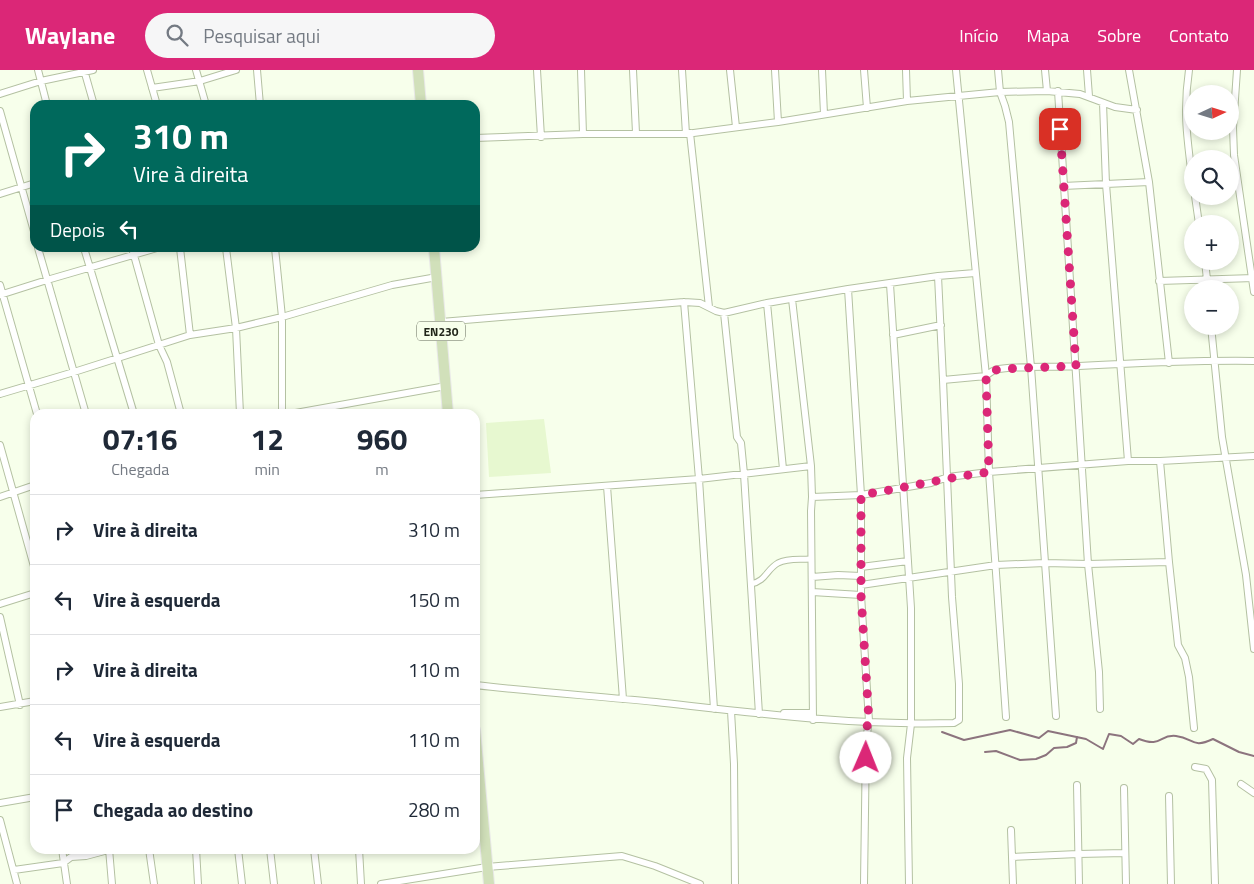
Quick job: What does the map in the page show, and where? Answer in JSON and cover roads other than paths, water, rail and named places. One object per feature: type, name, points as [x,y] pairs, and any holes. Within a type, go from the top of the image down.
[{"type":"main road","points":[[418,70],[421,100]]},
{"type":"main road","name":"EN230","points":[[434,252],[448,409]]},
{"type":"main road","points":[[480,783],[489,884]]},
{"type":"street","points":[[38,70],[46,100]]},
{"type":"street","points":[[0,94],[41,81],[93,70]]},
{"type":"street","points":[[147,70],[156,100]]},
{"type":"street","points":[[196,70],[205,100]]},
{"type":"street","points":[[152,88],[200,81],[236,70]]},
{"type":"street","points":[[257,70],[260,100]]},
{"type":"street","points":[[537,70],[541,137]]},
{"type":"street","points":[[581,70],[583,134]]},
{"type":"street","points":[[633,70],[636,134]]},
{"type":"street","points":[[682,70],[709,306]]},
{"type":"street","points":[[730,70],[736,127]]},
{"type":"street","points":[[775,70],[778,122]]},
{"type":"street","points":[[822,70],[824,114]]},
{"type":"street","points":[[864,70],[866,108]]},
{"type":"street","points":[[906,70],[907,101]]},
{"type":"street","points":[[956,70],[986,376],[989,472],[1006,716]]},
{"type":"street","points":[[998,70],[1000,92],[1009,122],[1031,367],[1056,716]]},
{"type":"street","points":[[1045,70],[1047,91]]},
{"type":"street","points":[[1087,70],[1089,96]]},
{"type":"street","points":[[1129,70],[1149,182],[1169,363]]},
{"type":"street","points":[[1189,70],[1185,99],[1189,150]]},
{"type":"street","points":[[1237,70],[1233,128],[1234,155],[1254,292]]},
{"type":"street","points":[[84,71],[93,100]]},
{"type":"street","points":[[480,138],[688,133],[778,122],[907,101],[1000,92],[1058,91],[1089,96],[1103,103],[1123,109],[1137,110]]},
{"type":"street","points":[[1058,91],[1088,564],[1099,672],[1100,709]]},
{"type":"street","points":[[1103,103],[1106,184],[1128,461]]},
{"type":"street","points":[[0,111],[30,217]]},
{"type":"street","points":[[1063,186],[1149,182]]},
{"type":"street","points":[[0,194],[30,185]]},
{"type":"street","points":[[39,252],[85,409]]},
{"type":"street","points":[[85,252],[133,409]]},
{"type":"street","points":[[133,252],[159,345],[167,362],[180,409]]},
{"type":"street","points":[[1,295],[144,252]]},
{"type":"street","points":[[180,252],[190,335]]},
{"type":"street","points":[[226,252],[236,328],[240,409]]},
{"type":"street","points":[[275,252],[282,317],[282,409]]},
{"type":"street","points":[[1207,270],[1208,278]]},
{"type":"street","points":[[441,322],[684,302],[700,303],[716,311],[724,312],[767,303],[938,276],[975,273]]},
{"type":"street","points":[[480,685],[731,711],[869,721],[911,724],[954,723],[959,720],[959,684],[951,572],[938,276]]},
{"type":"street","points":[[0,394],[190,335],[236,328],[282,317],[392,285],[437,277]]},
{"type":"street","points":[[1159,280],[1253,278]]},
{"type":"street","points":[[890,284],[909,578],[912,674],[911,724],[907,758],[909,884]]},
{"type":"street","points":[[0,286],[1,295],[36,409]]},
{"type":"street","points":[[848,290],[861,495],[861,595],[869,721],[866,729],[864,884]]},
{"type":"street","points":[[792,299],[811,466],[813,716]]},
{"type":"street","points":[[684,302],[699,479],[714,709]]},
{"type":"street","points":[[767,303],[783,469]]},
{"type":"street","points":[[724,312],[737,436],[740,443],[744,474],[759,712]]},
{"type":"street","points":[[893,335],[941,325]]},
{"type":"street","points":[[1212,335],[1226,458],[1246,576],[1254,649]]},
{"type":"street","points":[[943,380],[986,376],[992,371],[1000,369],[1031,367],[1214,360],[1254,361]]},
{"type":"street","points":[[318,409],[446,386]]},
{"type":"street","points":[[0,445],[30,551]]},
{"type":"street","points":[[812,497],[861,495],[903,488],[948,477],[1038,467],[1254,456]]},
{"type":"street","points":[[1160,461],[1178,645],[1189,677],[1194,728]]},
{"type":"street","points":[[480,495],[699,479],[811,466]]},
{"type":"street","points":[[607,486],[622,699]]},
{"type":"street","points":[[0,497],[30,487]]},
{"type":"street","points":[[751,584],[760,582],[776,564],[785,560],[810,560]]},
{"type":"street","points":[[861,566],[908,561]]},
{"type":"street","points":[[861,585],[996,565],[1169,562]]},
{"type":"street","points":[[1246,576],[1254,575]]},
{"type":"street","points":[[812,577],[861,576]]},
{"type":"street","points":[[812,592],[861,595]]},
{"type":"street","points":[[0,604],[30,595]]},
{"type":"street","points":[[0,617],[20,705]]},
{"type":"street","points":[[0,707],[30,702]]},
{"type":"street","points":[[731,711],[734,764],[734,884]]},
{"type":"street","points":[[1195,767],[1206,769],[1212,780],[1215,884]]},
{"type":"street","points":[[1241,784],[1254,794]]},
{"type":"street","points":[[1077,785],[1079,884]]},
{"type":"street","points":[[1124,788],[1126,884]]},
{"type":"street","points":[[1169,796],[1171,884]]},
{"type":"street","points":[[0,803],[30,798]]},
{"type":"street","points":[[0,820],[18,884]]},
{"type":"street","points":[[1011,830],[1013,884]]},
{"type":"street","points":[[1012,857],[1125,853]]},
{"type":"street","points":[[62,854],[67,884]]},
{"type":"street","points":[[14,870],[63,863],[71,857],[93,854]]},
{"type":"street","points":[[110,854],[112,884]]},
{"type":"street","points":[[150,854],[154,884]]},
{"type":"street","points":[[196,854],[198,884]]},
{"type":"street","points":[[239,854],[242,884]]},
{"type":"street","points":[[271,854],[274,884]]},
{"type":"street","points":[[315,854],[318,884]]},
{"type":"street","points":[[359,854],[362,884]]},
{"type":"street","points":[[381,884],[488,867],[622,856],[700,884]]},
{"type":"waterway","points":[[942,732],[964,740],[1010,730],[1039,738],[1048,731],[1086,739],[1103,749],[1109,734],[1121,736],[1133,744],[1139,739],[1152,742],[1176,736],[1197,743],[1213,739],[1239,752],[1254,756]]},
{"type":"waterway","points":[[985,752],[996,751],[1020,760],[1036,759],[1046,755],[1054,748],[1067,747],[1076,743],[1077,737]]}]
